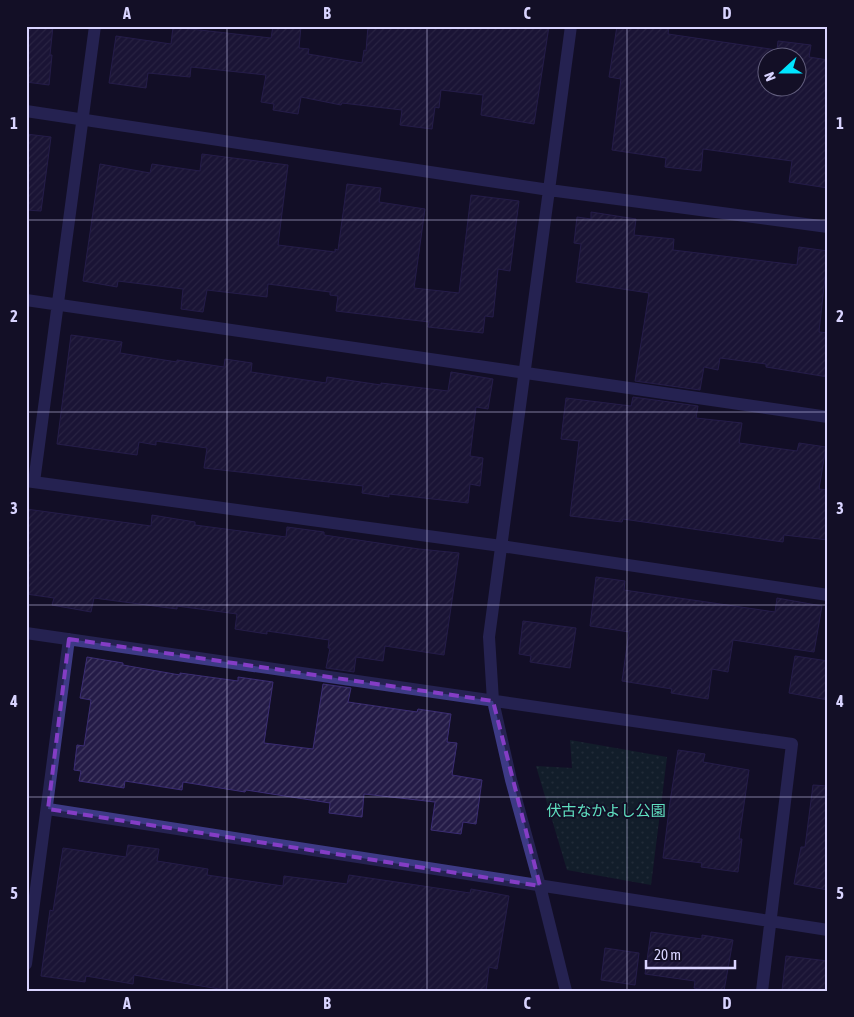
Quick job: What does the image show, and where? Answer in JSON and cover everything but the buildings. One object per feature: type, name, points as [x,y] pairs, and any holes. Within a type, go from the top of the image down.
[{"type":"street","points":[[95,26],[58,305],[30,481],[501,546],[828,595]]},
{"type":"street","points":[[566,991],[511,780],[493,700],[489,637],[571,26]]},
{"type":"street","points":[[26,111],[549,190],[828,227]]},
{"type":"street","points":[[26,300],[828,417]]},
{"type":"street","points":[[26,633],[792,744],[762,991]]},
{"type":"street","points":[[26,964],[69,639]]},
{"type":"street","points":[[48,809],[828,930]]},
{"type":"highlighted area","points":[[69,639],[493,701],[540,886],[48,809]]},
{"type":"green space","name":"伏古なかよし公園","points":[[570,740],[667,757],[651,885],[567,870],[536,766],[572,768]]}]
